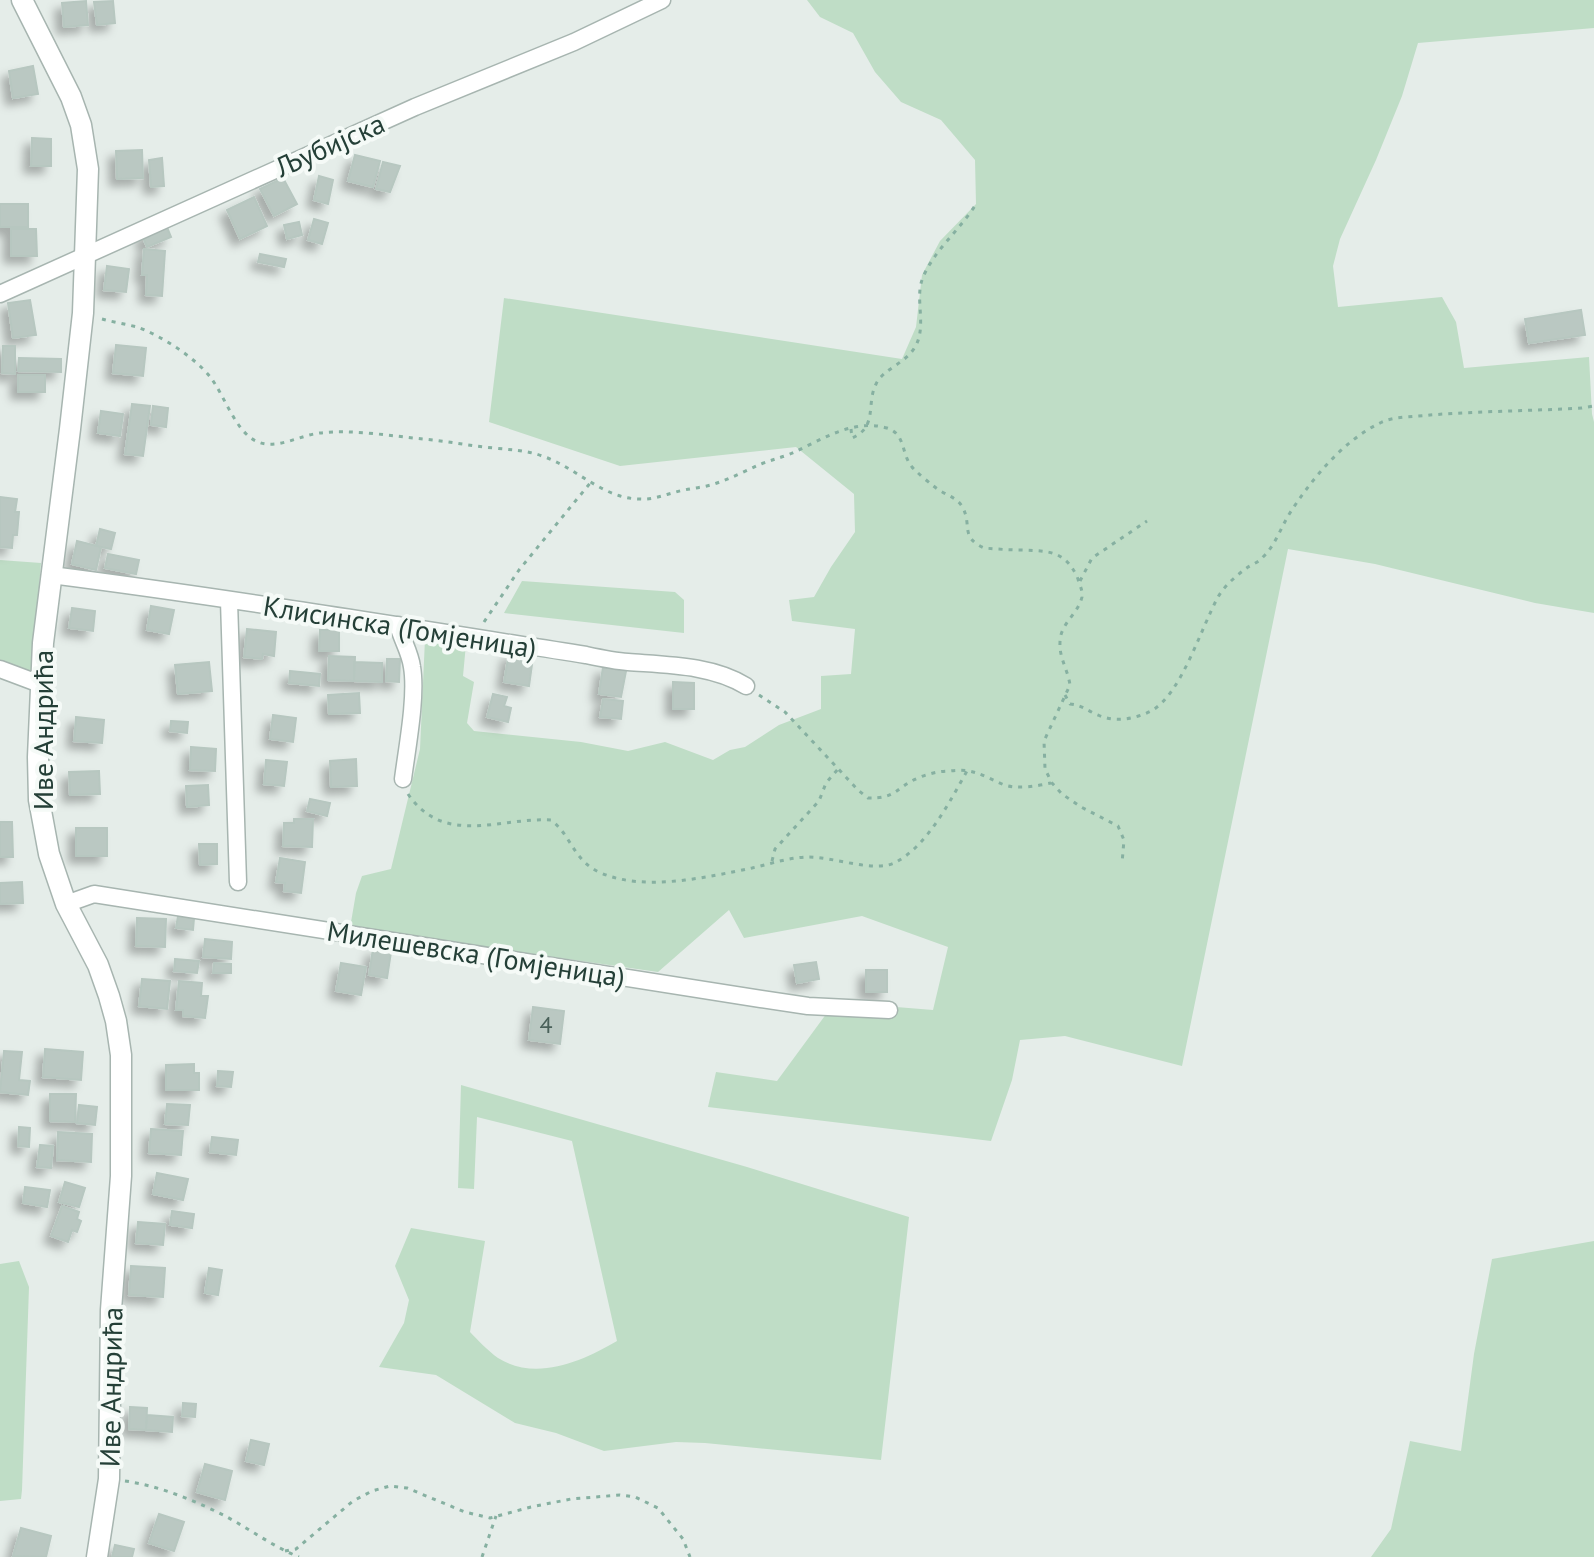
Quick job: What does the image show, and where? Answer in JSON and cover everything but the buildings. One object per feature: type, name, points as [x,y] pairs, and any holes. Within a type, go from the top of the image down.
[{"type":"street","name":"Иве Андрића","points":[[22,0],[67,87],[81,125],[88,169],[83,313],[43,643],[38,757],[39,800],[49,854],[66,904],[98,965],[116,1021],[121,1055],[121,1176],[111,1310],[109,1479],[97,1557]]},
{"type":"street","name":"Љубијска","points":[[0,294],[415,107],[574,42],[662,0]]},
{"type":"street","name":"Клисинска (Гомјеница)","points":[[51,575],[398,625],[624,662],[697,669],[722,675],[746,686]]},
{"type":"street","points":[[229,601],[238,882]]},
{"type":"street","points":[[398,625],[413,674],[403,779]]},
{"type":"street","points":[[0,669],[40,684]]},
{"type":"street","name":"Милешевска (Гомјеница)","points":[[66,904],[94,894],[792,1004],[889,1010]]},
{"type":"path","points":[[851,428],[852,438],[862,432],[868,422],[876,383],[881,376],[904,361],[918,342],[923,277],[976,204]]},
{"type":"path","points":[[83,313],[136,327],[187,356],[209,375],[242,430],[261,444],[321,432],[426,439],[524,451],[558,462],[591,482],[625,497],[642,500],[717,483],[837,431],[887,428],[902,440],[913,469],[961,505],[967,532],[976,544],[984,548],[1050,551],[1069,563],[1082,592],[1081,600],[1059,640],[1070,685],[1044,741],[1045,769],[1062,794],[1118,826],[1124,840],[1122,863]]},
{"type":"path","points":[[1065,695],[1070,704],[1110,719],[1130,718],[1153,710],[1182,674],[1224,587],[1262,559],[1315,476],[1367,431],[1385,421],[1445,414],[1594,406]]},
{"type":"path","points":[[474,638],[519,570],[591,482]]},
{"type":"path","points":[[1079,582],[1092,558],[1147,521]]},
{"type":"path","points":[[746,686],[785,712],[868,798],[887,797],[917,778],[948,771],[967,771],[987,776],[1003,785],[1030,787],[1052,783]]},
{"type":"path","points":[[772,861],[775,849],[819,801],[826,783],[838,769]]},
{"type":"path","points":[[403,779],[406,791],[414,802],[436,818],[480,827],[551,820],[575,853],[597,871],[615,878],[667,881],[805,857],[880,867],[898,862],[916,847],[940,817],[967,771]]},
{"type":"path","points":[[109,1479],[145,1484],[201,1505],[299,1557]]},
{"type":"path","points":[[285,1551],[296,1549],[353,1501],[390,1486],[407,1488],[465,1512],[490,1518],[571,1499],[620,1495],[635,1497],[658,1508],[683,1539],[690,1557]]},
{"type":"path","points":[[482,1557],[496,1516]]},
{"type":"green space","points":[[807,0],[1594,0],[1594,28],[1418,43],[1402,96],[1340,239],[1333,266],[1338,307],[1442,297],[1456,322],[1464,368],[1589,357],[1594,422],[1594,613],[1535,603],[1375,564],[1288,549],[1182,1066],[1065,1036],[1020,1040],[1012,1080],[991,1141],[708,1107],[716,1072],[777,1081],[835,1002],[933,1010],[948,947],[862,916],[744,938],[729,910],[658,972],[350,928],[362,876],[391,869],[420,749],[425,639],[466,644],[463,676],[474,682],[467,723],[474,731],[581,742],[628,751],[665,742],[713,760],[730,750],[745,747],[779,725],[821,709],[821,676],[851,674],[855,629],[792,621],[789,600],[814,597],[855,532],[854,494],[796,447],[620,466],[489,422],[504,298],[902,359],[916,327],[922,275],[940,241],[976,204],[975,160],[941,120],[901,102],[875,72],[853,33],[820,17]]},
{"type":"green space","points":[[0,560],[41,563],[32,674],[0,662]]},
{"type":"green space","points":[[522,581],[675,592],[684,600],[684,633],[504,613]]},
{"type":"green space","points":[[461,1085],[909,1217],[881,1460],[676,1442],[604,1451],[556,1433],[515,1423],[436,1375],[379,1367],[404,1323],[409,1300],[395,1266],[411,1228],[485,1241],[470,1332],[498,1358],[528,1368],[559,1366],[617,1341],[572,1141],[477,1117],[474,1189],[458,1188]]},
{"type":"green space","points":[[1594,1241],[1594,1557],[1371,1557],[1391,1529],[1410,1441],[1461,1451],[1474,1354],[1492,1259]]},
{"type":"green space","points":[[19,1261],[29,1287],[22,1490],[21,1499],[0,1501],[0,1264]]}]
